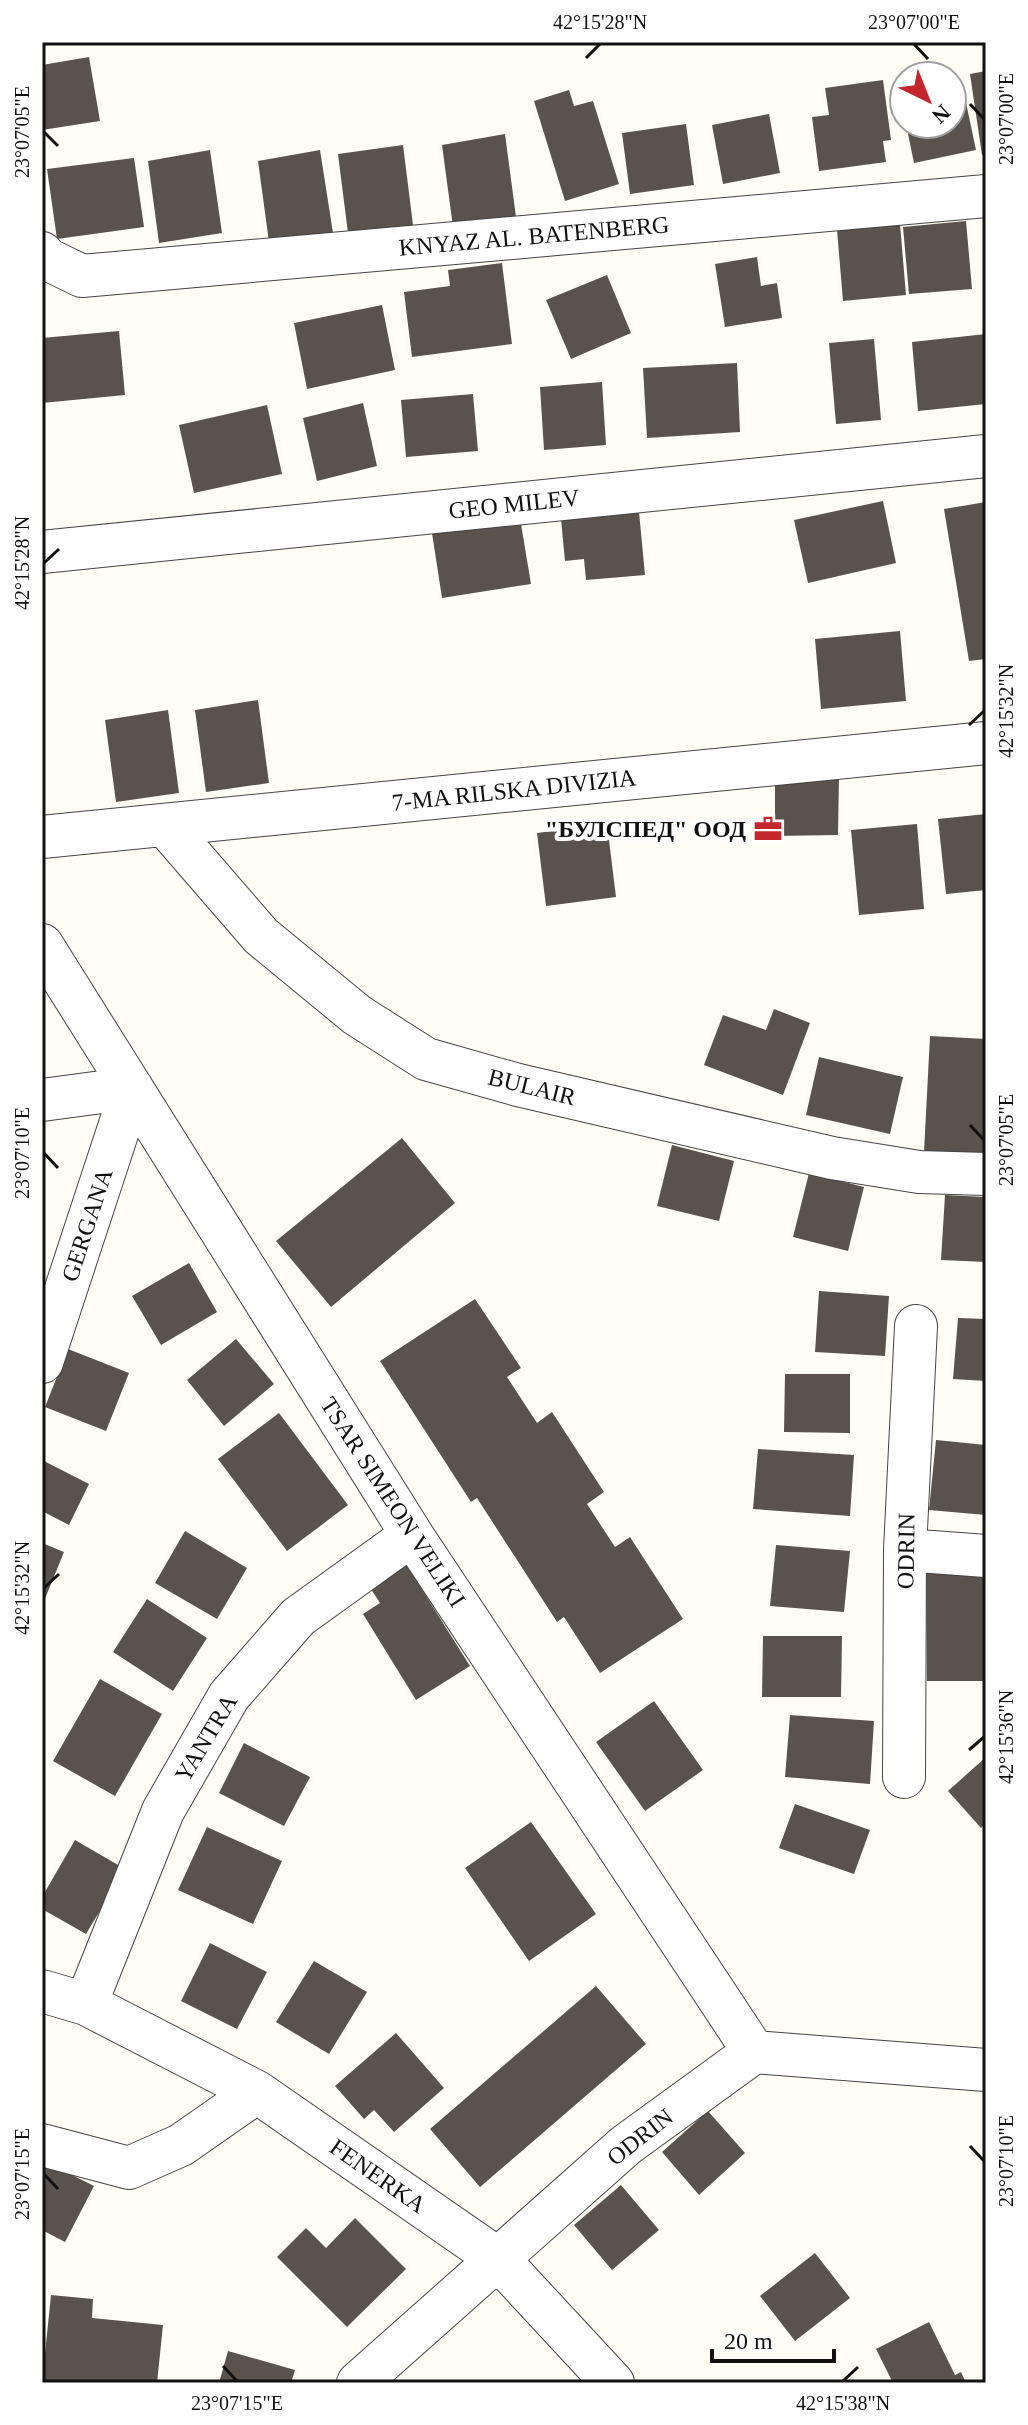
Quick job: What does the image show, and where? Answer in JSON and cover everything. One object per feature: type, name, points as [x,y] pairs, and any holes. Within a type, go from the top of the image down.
[{"type":"street","name":"KNYAZ AL. BATENBERG","points":[[42,253],[47,259],[82,276],[986,196]]},
{"type":"street","name":"GEO MILEV","points":[[42,552],[986,456]]},
{"type":"street","name":"7-MA RILSKA DIVIZIA","points":[[42,837],[986,743]]},
{"type":"street","name":"BULAIR","points":[[165,825],[261,936],[357,1015],[426,1059],[518,1085],[832,1158],[919,1172],[986,1174]]},
{"type":"street","name":"TSAR SIMEON VELIKI","points":[[42,945],[412,1535],[754,2052]]},
{"type":"street","points":[[42,1100],[132,1088]]},
{"type":"street","name":"GERGANA","points":[[42,1362],[132,1088]]},
{"type":"street","name":"ODRIN","points":[[904,1777],[905,1550],[916,1326]]},
{"type":"street","name":"YANTRA","points":[[86,2004],[163,1811],[229,1696],[298,1617],[412,1535]]},
{"type":"street","points":[[905,1550],[986,1556]]},
{"type":"street","name":"FENERKA","points":[[42,1991],[86,2004],[257,2092],[498,2259],[613,2383]]},
{"type":"street","points":[[754,2052],[986,2070]]},
{"type":"street","name":"ODRIN","points":[[358,2383],[626,2145],[754,2052]]},
{"type":"street","points":[[42,2145],[129,2168],[181,2145],[257,2092]]},
{"type":"building","points":[[89,57],[100,121],[42,130],[42,65]]},
{"type":"building","points":[[986,71],[986,155],[982,155],[970,74]]},
{"type":"building","points":[[883,80],[888,140],[891,140],[883,141],[886,162],[819,171],[812,117],[829,115],[825,88]]},
{"type":"building","points":[[569,90],[574,106],[593,101],[619,184],[565,201],[534,101]]},
{"type":"building","points":[[968,112],[976,150],[914,163],[909,140],[968,140]]},
{"type":"building","points":[[769,114],[780,173],[723,184],[712,125]]},
{"type":"building","points":[[686,124],[694,185],[630,194],[622,133]]},
{"type":"building","points":[[505,134],[516,217],[453,227],[442,145]]},
{"type":"building","points":[[403,145],[414,233],[349,241],[338,154]]},
{"type":"building","points":[[210,150],[222,233],[159,243],[148,161]]},
{"type":"building","points":[[320,150],[333,233],[269,242],[258,161]]},
{"type":"building","points":[[134,158],[144,227],[57,239],[47,169]]},
{"type":"building","points":[[966,221],[972,289],[909,294],[903,227]]},
{"type":"building","points":[[900,224],[906,295],[843,301],[837,230]]},
{"type":"building","points":[[757,257],[761,286],[777,283],[782,318],[725,327],[715,264]]},
{"type":"building","points":[[502,263],[512,344],[412,357],[404,292],[450,286],[448,270]]},
{"type":"building","points":[[607,275],[631,333],[571,359],[546,300]]},
{"type":"building","points":[[382,305],[395,370],[307,389],[294,323]]},
{"type":"building","points":[[119,331],[125,395],[42,403],[42,338]]},
{"type":"building","points":[[986,334],[986,404],[918,411],[912,342]]},
{"type":"building","points":[[874,339],[881,420],[836,424],[829,343]]},
{"type":"building","points":[[737,363],[740,432],[647,438],[643,368]]},
{"type":"building","points":[[602,382],[606,445],[544,450],[540,387]]},
{"type":"building","points":[[473,394],[478,451],[406,457],[401,400]]},
{"type":"building","points":[[363,403],[377,466],[317,481],[303,418]]},
{"type":"building","points":[[267,405],[282,474],[194,493],[179,425]]},
{"type":"building","points":[[883,501],[896,563],[808,583],[794,520]]},
{"type":"building","points":[[986,502],[986,659],[969,661],[944,509]]},
{"type":"building","points":[[639,512],[645,575],[586,580],[584,559],[565,561],[561,519]]},
{"type":"building","points":[[520,518],[531,584],[442,598],[432,533]]},
{"type":"building","points":[[900,631],[906,701],[821,709],[815,639]]},
{"type":"building","points":[[258,700],[269,783],[206,792],[195,710]]},
{"type":"building","points":[[168,710],[179,793],[116,802],[105,720]]},
{"type":"building","points":[[775,776],[839,776],[838,835],[775,836]]},
{"type":"building","points":[[986,814],[986,890],[946,894],[938,819]]},
{"type":"building","points":[[607,824],[616,897],[546,906],[537,833]]},
{"type":"building","points":[[917,824],[924,909],[859,915],[851,830]]},
{"type":"building","points":[[774,1009],[810,1023],[783,1095],[704,1065],[723,1015],[766,1030]]},
{"type":"building","points":[[930,1036],[986,1039],[986,1155],[924,1152]]},
{"type":"building","points":[[819,1057],[903,1077],[890,1134],[806,1115]]},
{"type":"building","points":[[402,1138],[455,1203],[331,1307],[276,1241]]},
{"type":"building","points":[[672,1145],[734,1161],[719,1221],[657,1206]]},
{"type":"building","points":[[809,1173],[864,1187],[848,1251],[793,1237]]},
{"type":"building","points":[[945,1195],[986,1197],[986,1262],[941,1260]]},
{"type":"building","points":[[189,1263],[217,1312],[161,1345],[132,1296]]},
{"type":"building","points":[[819,1291],[889,1296],[885,1356],[815,1352]]},
{"type":"building","points":[[475,1299],[521,1368],[507,1377],[537,1423],[552,1412],[604,1492],[587,1504],[615,1547],[630,1537],[683,1619],[600,1673],[564,1617],[557,1622],[477,1498],[471,1502],[380,1361]]},
{"type":"building","points":[[958,1318],[986,1319],[986,1381],[953,1379]]},
{"type":"building","points":[[236,1339],[274,1384],[224,1426],[187,1380]]},
{"type":"building","points":[[68,1349],[129,1373],[106,1431],[45,1407]]},
{"type":"building","points":[[785,1374],[850,1374],[850,1433],[784,1432]]},
{"type":"building","points":[[279,1413],[348,1505],[287,1551],[218,1459]]},
{"type":"building","points":[[936,1440],[986,1445],[986,1515],[929,1510]]},
{"type":"building","points":[[758,1449],[854,1455],[850,1516],[753,1509]]},
{"type":"building","points":[[42,1460],[89,1484],[69,1525],[42,1511]]},
{"type":"building","points":[[185,1531],[247,1568],[217,1619],[155,1583]]},
{"type":"building","points":[[42,1543],[64,1552],[42,1606]]},
{"type":"building","points":[[776,1545],[850,1551],[844,1612],[770,1606]]},
{"type":"building","points":[[404,1561],[470,1666],[416,1700],[363,1614],[380,1603],[367,1583]]},
{"type":"building","points":[[986,1570],[986,1681],[927,1681],[926,1571]]},
{"type":"building","points":[[147,1599],[207,1638],[173,1691],[113,1652]]},
{"type":"building","points":[[763,1636],[842,1636],[841,1697],[762,1697]]},
{"type":"building","points":[[100,1679],[162,1714],[115,1796],[53,1761]]},
{"type":"building","points":[[654,1701],[703,1770],[645,1811],[596,1742]]},
{"type":"building","points":[[790,1715],[874,1721],[870,1784],[785,1777]]},
{"type":"building","points":[[244,1743],[310,1777],[284,1826],[219,1793]]},
{"type":"building","points":[[986,1757],[986,1823],[981,1828],[948,1791]]},
{"type":"building","points":[[795,1804],[870,1830],[854,1874],[779,1848]]},
{"type":"building","points":[[531,1822],[596,1914],[529,1961],[465,1868]]},
{"type":"building","points":[[207,1827],[282,1861],[253,1924],[178,1890]]},
{"type":"building","points":[[75,1840],[125,1869],[86,1934],[42,1909],[42,1897]]},
{"type":"building","points":[[210,1943],[267,1972],[237,2029],[181,2001]]},
{"type":"building","points":[[314,1961],[367,1992],[329,2054],[276,2022]]},
{"type":"building","points":[[596,1986],[646,2044],[480,2187],[430,2129]]},
{"type":"building","points":[[396,2033],[444,2088],[394,2132],[374,2110],[364,2119],[335,2086]]},
{"type":"building","points":[[708,2111],[745,2153],[699,2195],[662,2152]]},
{"type":"building","points":[[42,2160],[94,2186],[65,2242],[42,2230]]},
{"type":"building","points":[[621,2185],[659,2230],[612,2270],[574,2225]]},
{"type":"building","points":[[355,2218],[406,2269],[347,2327],[277,2257],[306,2228],[326,2248]]},
{"type":"building","points":[[815,2253],[850,2298],[795,2341],[760,2296]]},
{"type":"building","points":[[51,2295],[93,2299],[92,2318],[163,2325],[157,2383],[42,2383]]},
{"type":"building","points":[[929,2322],[955,2375],[961,2372],[966,2383],[893,2383],[876,2349]]},
{"type":"building","points":[[228,2351],[295,2370],[291,2383],[219,2383]]},
{"type":"place","name":"\"БУЛСПЕД\" ООД","points":[[768,829]]}]
